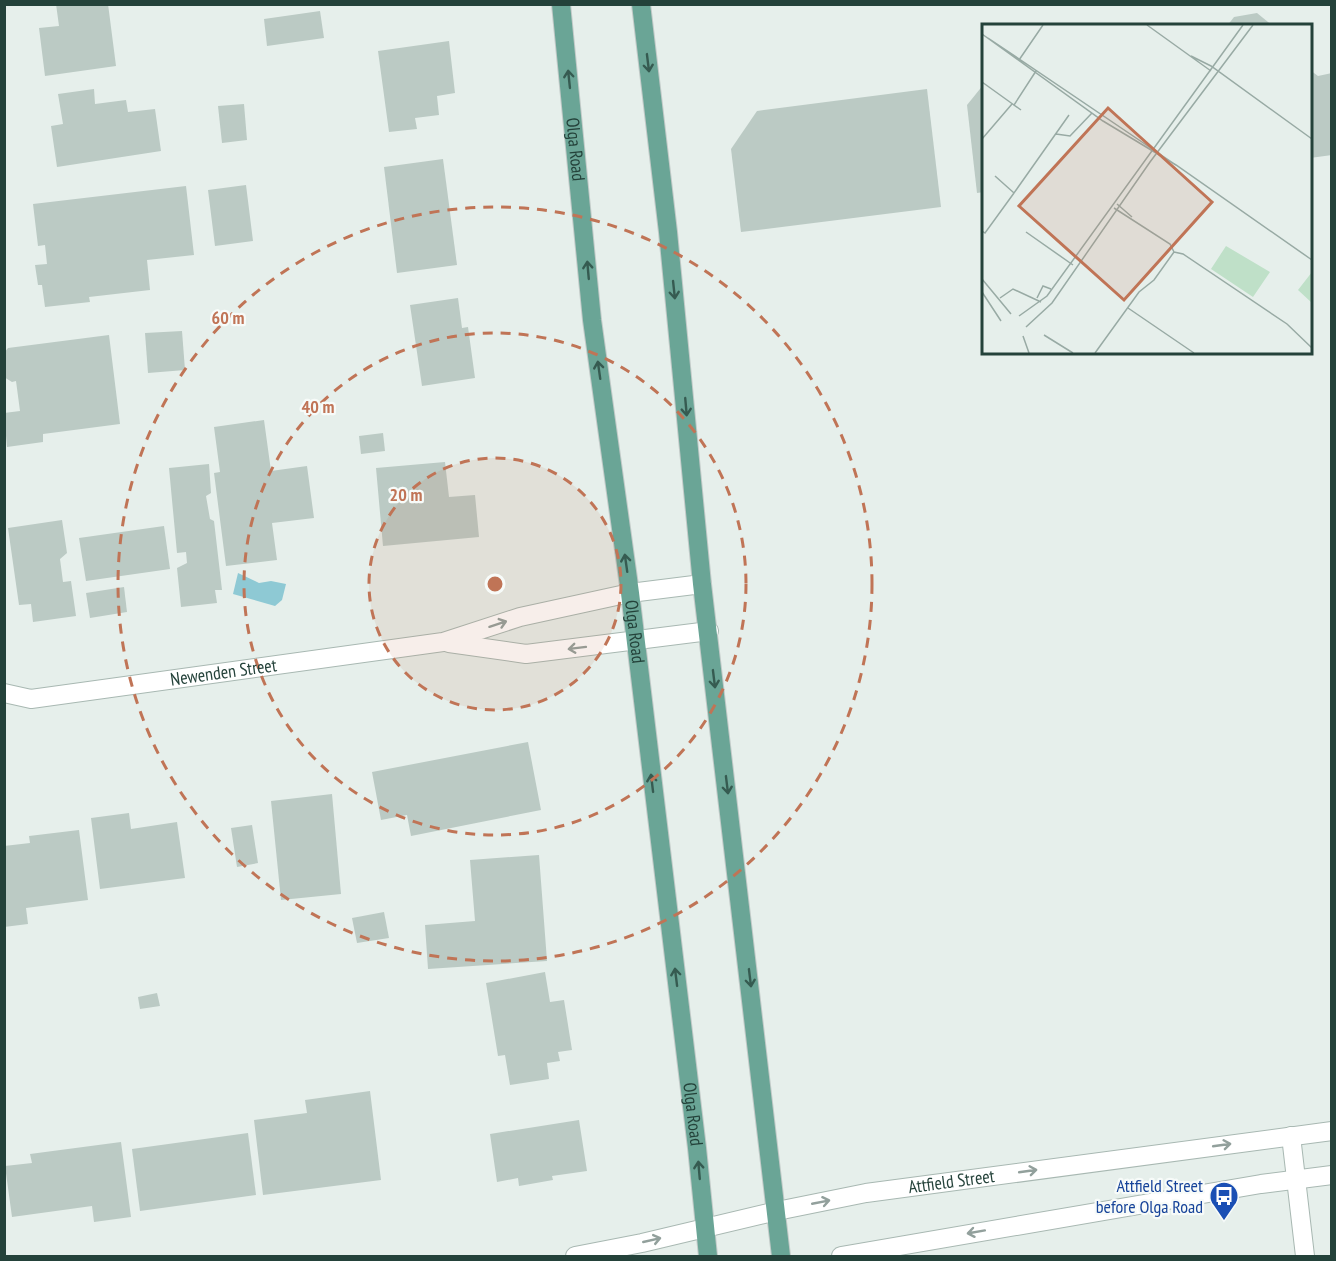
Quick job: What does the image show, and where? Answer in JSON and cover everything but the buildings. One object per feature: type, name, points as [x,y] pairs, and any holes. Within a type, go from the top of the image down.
[{"type":"main road","name":"Olga Road","points":[[561,4],[592,320],[630,593],[708,1257]]},
{"type":"main road","points":[[641,4],[668,232],[702,584],[782,1257]]},
{"type":"street","name":"Newenden Street","points":[[4,693],[32,699],[443,642],[520,617],[630,593],[702,584]]},
{"type":"street","name":"Newenden Street","points":[[443,642],[526,654],[709,631]]},
{"type":"street","name":"Attfield Street","points":[[575,1257],[866,1193],[1332,1131]]},
{"type":"street","points":[[1292,1136],[1305,1257]]},
{"type":"street","points":[[841,1257],[1332,1175]]},
{"type":"water","points":[[238,573],[259,583],[271,581],[286,584],[282,600],[275,606],[233,594]]},
{"type":"place","name":"Attfield Street before Olga Road","points":[[1224,1222]]}]
